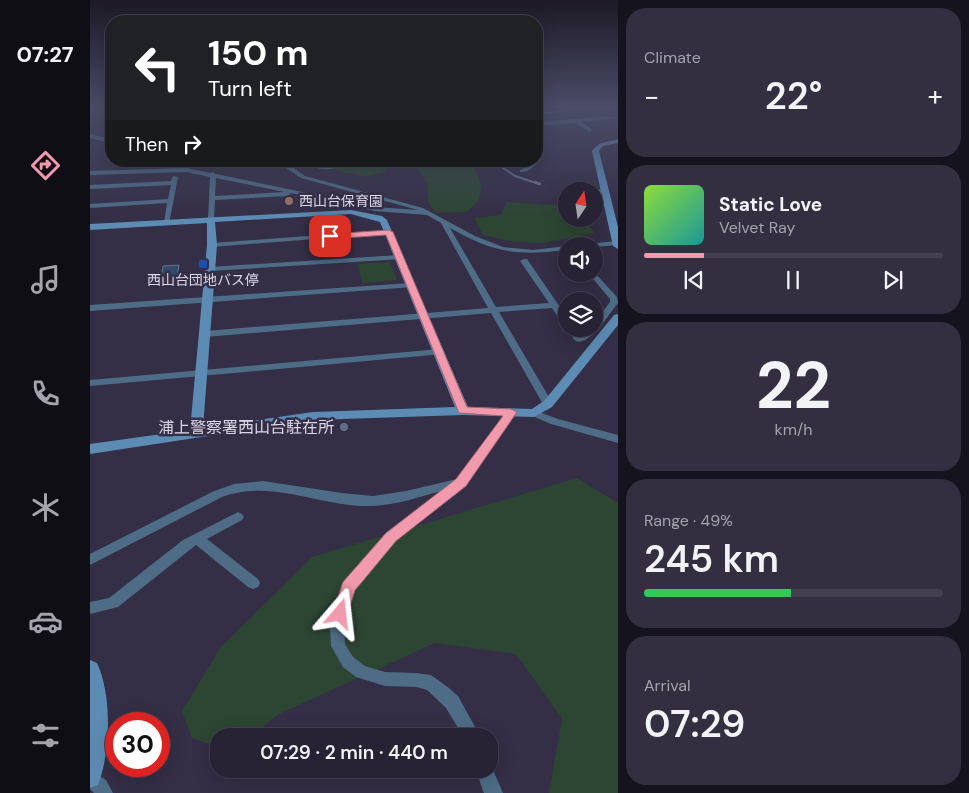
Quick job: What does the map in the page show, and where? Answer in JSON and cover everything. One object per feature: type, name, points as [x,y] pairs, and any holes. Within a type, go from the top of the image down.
[{"type":"street","points":[[603,245],[617,244],[595,151],[601,145],[605,144]]},
{"type":"street","points":[[288,167],[303,177],[421,209],[481,243],[502,249],[533,252],[558,249]]},
{"type":"street","points":[[522,171],[530,167]]},
{"type":"street","points":[[168,223],[176,169]]},
{"type":"street","points":[[90,173],[176,169],[213,174],[371,212],[383,220],[389,232],[463,411]]},
{"type":"street","points":[[196,432],[212,245],[213,174]]},
{"type":"street","points":[[90,187],[174,183]]},
{"type":"street","points":[[212,198],[298,194]]},
{"type":"street","points":[[90,206],[170,201]]},
{"type":"street","points":[[90,228],[351,212],[428,213]]},
{"type":"street","points":[[444,223],[548,404]]},
{"type":"street","points":[[212,245],[389,232]]},
{"type":"street","points":[[210,269],[399,257]]},
{"type":"street","points":[[524,261],[558,311]]},
{"type":"street","points":[[599,282],[614,302],[603,316]]},
{"type":"street","points":[[90,308],[410,285]]},
{"type":"street","points":[[205,334],[554,305]]},
{"type":"street","points":[[534,413],[548,404],[618,317]]},
{"type":"street","points":[[90,383],[202,375],[440,352]]},
{"type":"street","points":[[90,449],[313,416],[463,411],[534,413],[555,422],[618,439]]},
{"type":"street","points":[[467,728],[452,702],[431,683],[416,680],[386,679],[361,672],[348,662],[338,646],[337,626],[348,586],[391,537],[461,482],[511,412]]},
{"type":"street","points":[[90,560],[218,494],[234,488],[263,485],[342,498],[373,500],[406,496],[461,482]]},
{"type":"street","points":[[90,608],[113,603],[187,544],[238,517]]},
{"type":"street","points":[[197,538],[253,583]]},
{"type":"street","points":[[90,669],[96,679],[98,702],[90,778],[100,786],[104,793]]},
{"type":"street","points":[[487,778],[494,793]]},
{"type":"green space","points":[[320,167],[388,167],[386,172],[365,177]]},
{"type":"green space","points":[[415,167],[474,167],[481,185],[479,200],[467,212],[435,213],[428,201],[428,184]]},
{"type":"green space","points":[[507,202],[558,205],[558,228],[590,228],[595,233],[575,237],[558,237],[558,240],[544,243],[513,242],[483,235],[474,218],[501,215]]},
{"type":"green space","points":[[390,262],[397,280],[362,283],[357,264]]},
{"type":"green space","points":[[577,478],[618,503],[618,793],[549,793],[562,719],[516,654],[435,643],[279,714],[262,728],[210,728],[210,744],[192,738],[182,711],[221,647],[312,557]]},
{"type":"water","points":[[179,265],[176,283],[160,284],[163,266]]},
{"type":"waterway","points":[[505,167],[503,168],[515,176],[539,184]]},
{"type":"waterway","points":[[535,182],[540,184]]},
{"type":"place","name":"西山台保育園","points":[[289,201]]},
{"type":"place","name":"西山台団地バス停","points":[[203,264]]},
{"type":"place","name":"浦上警察署西山台駐在所","points":[[344,427]]},
{"type":"route","points":[[330,236],[389,232],[463,411],[511,412],[461,482],[391,537],[348,586],[340,614]]}]
